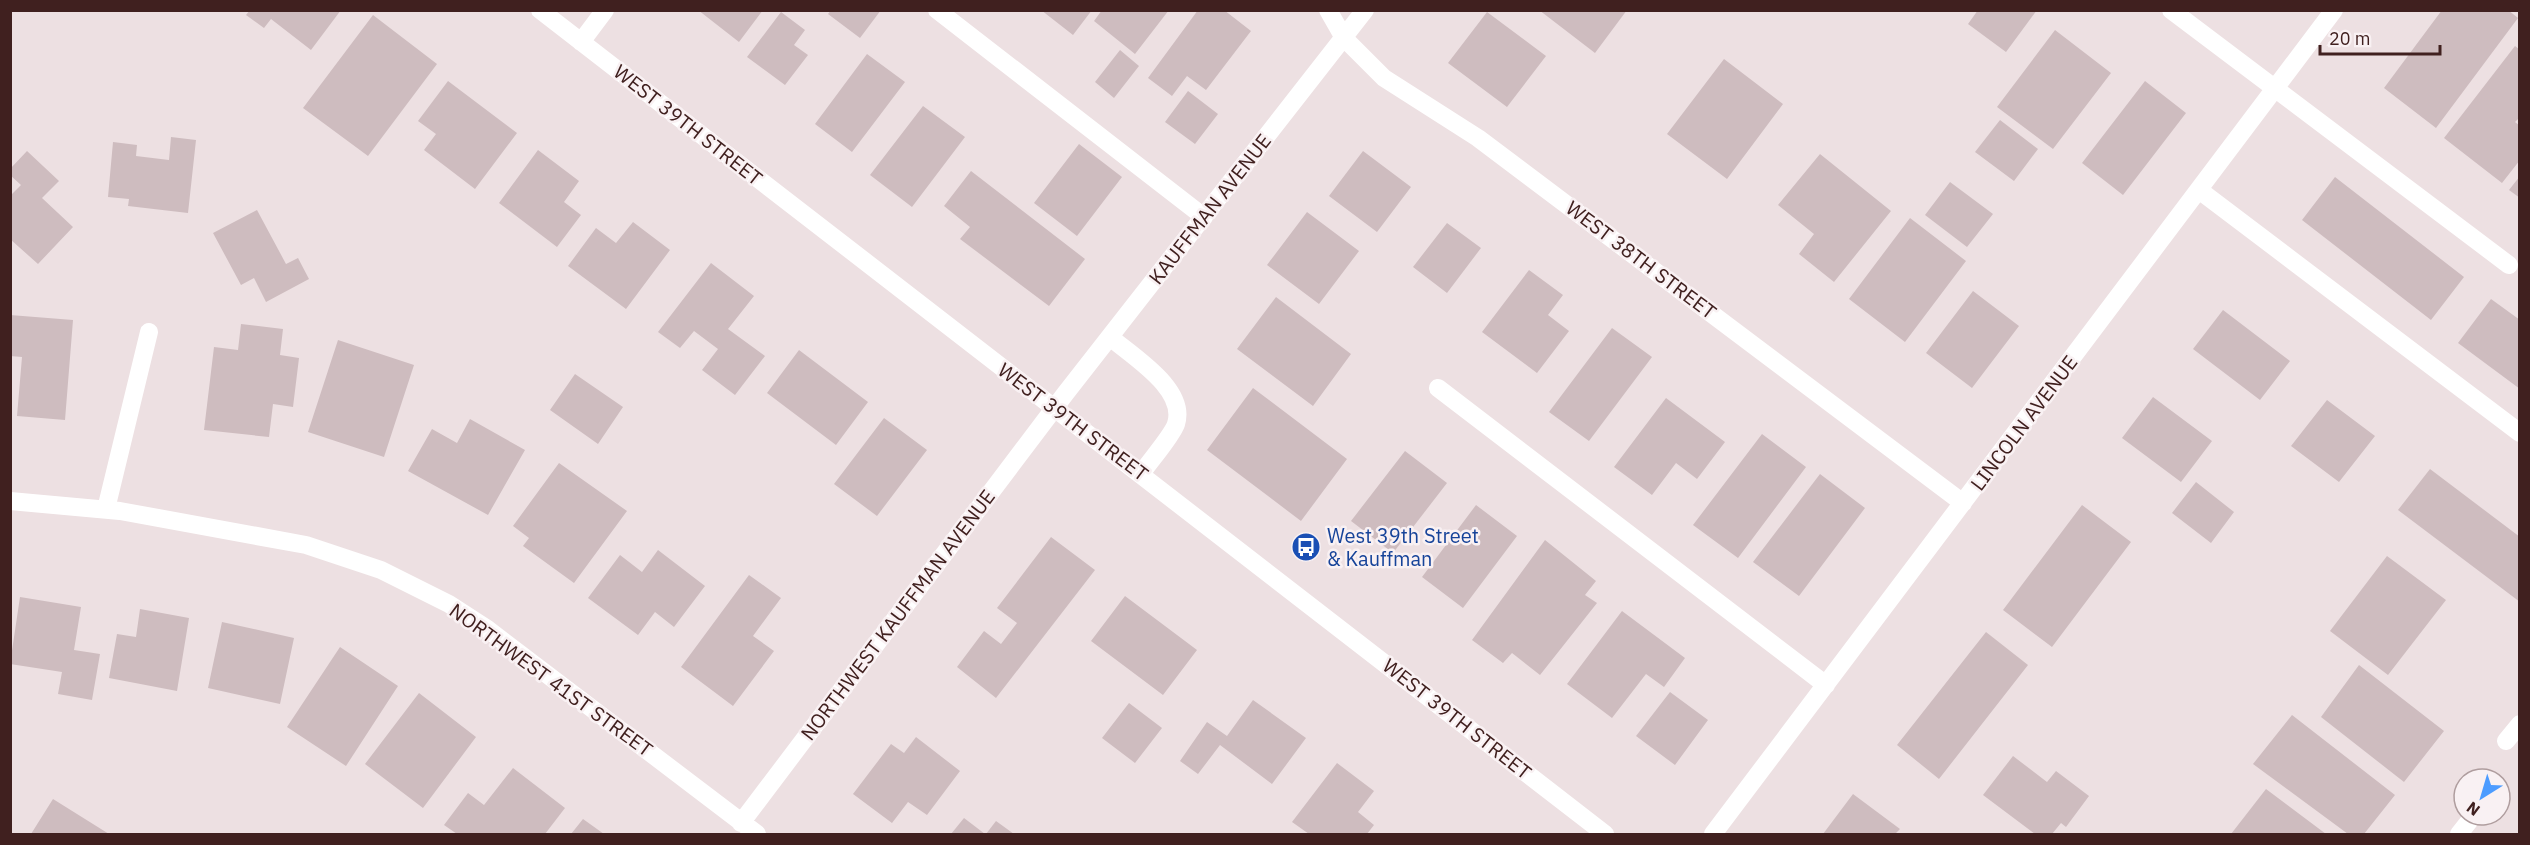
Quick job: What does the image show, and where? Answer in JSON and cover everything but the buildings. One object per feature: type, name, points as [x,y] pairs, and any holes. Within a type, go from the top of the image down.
[{"type":"street","name":"WEST 39TH STREET","points":[[540,10],[1605,834]]},
{"type":"street","points":[[581,42],[605,10]]},
{"type":"street","points":[[937,10],[1204,217]]},
{"type":"street","name":"WEST 38TH STREET","points":[[1328,10],[1344,38],[1384,78],[1478,138],[1963,503]]},
{"type":"street","name":"KAUFFMAN AVENUE","points":[[1055,408],[1365,10]]},
{"type":"street","points":[[2171,10],[2274,90],[2510,265]]},
{"type":"street","name":"LINCOLN AVENUE","points":[[1713,834],[2334,10]]},
{"type":"street","points":[[2199,190],[2520,433]]},
{"type":"street","points":[[106,509],[149,332]]},
{"type":"street","points":[[1110,338],[1166,383],[1177,403],[1176,425],[1141,474]]},
{"type":"street","points":[[1438,388],[1826,685]]},
{"type":"street","name":"NORTHWEST KAUFFMAN AVENUE","points":[[741,823],[1055,408]]},
{"type":"street","name":"NORTHWEST 41ST STREET","points":[[10,501],[106,509],[306,545],[390,575],[449,604],[486,628],[757,834]]},
{"type":"street","points":[[2506,741],[2520,724]]},
{"type":"place","name":"West 39th Street & Kauffman","points":[[1306,547]]}]
